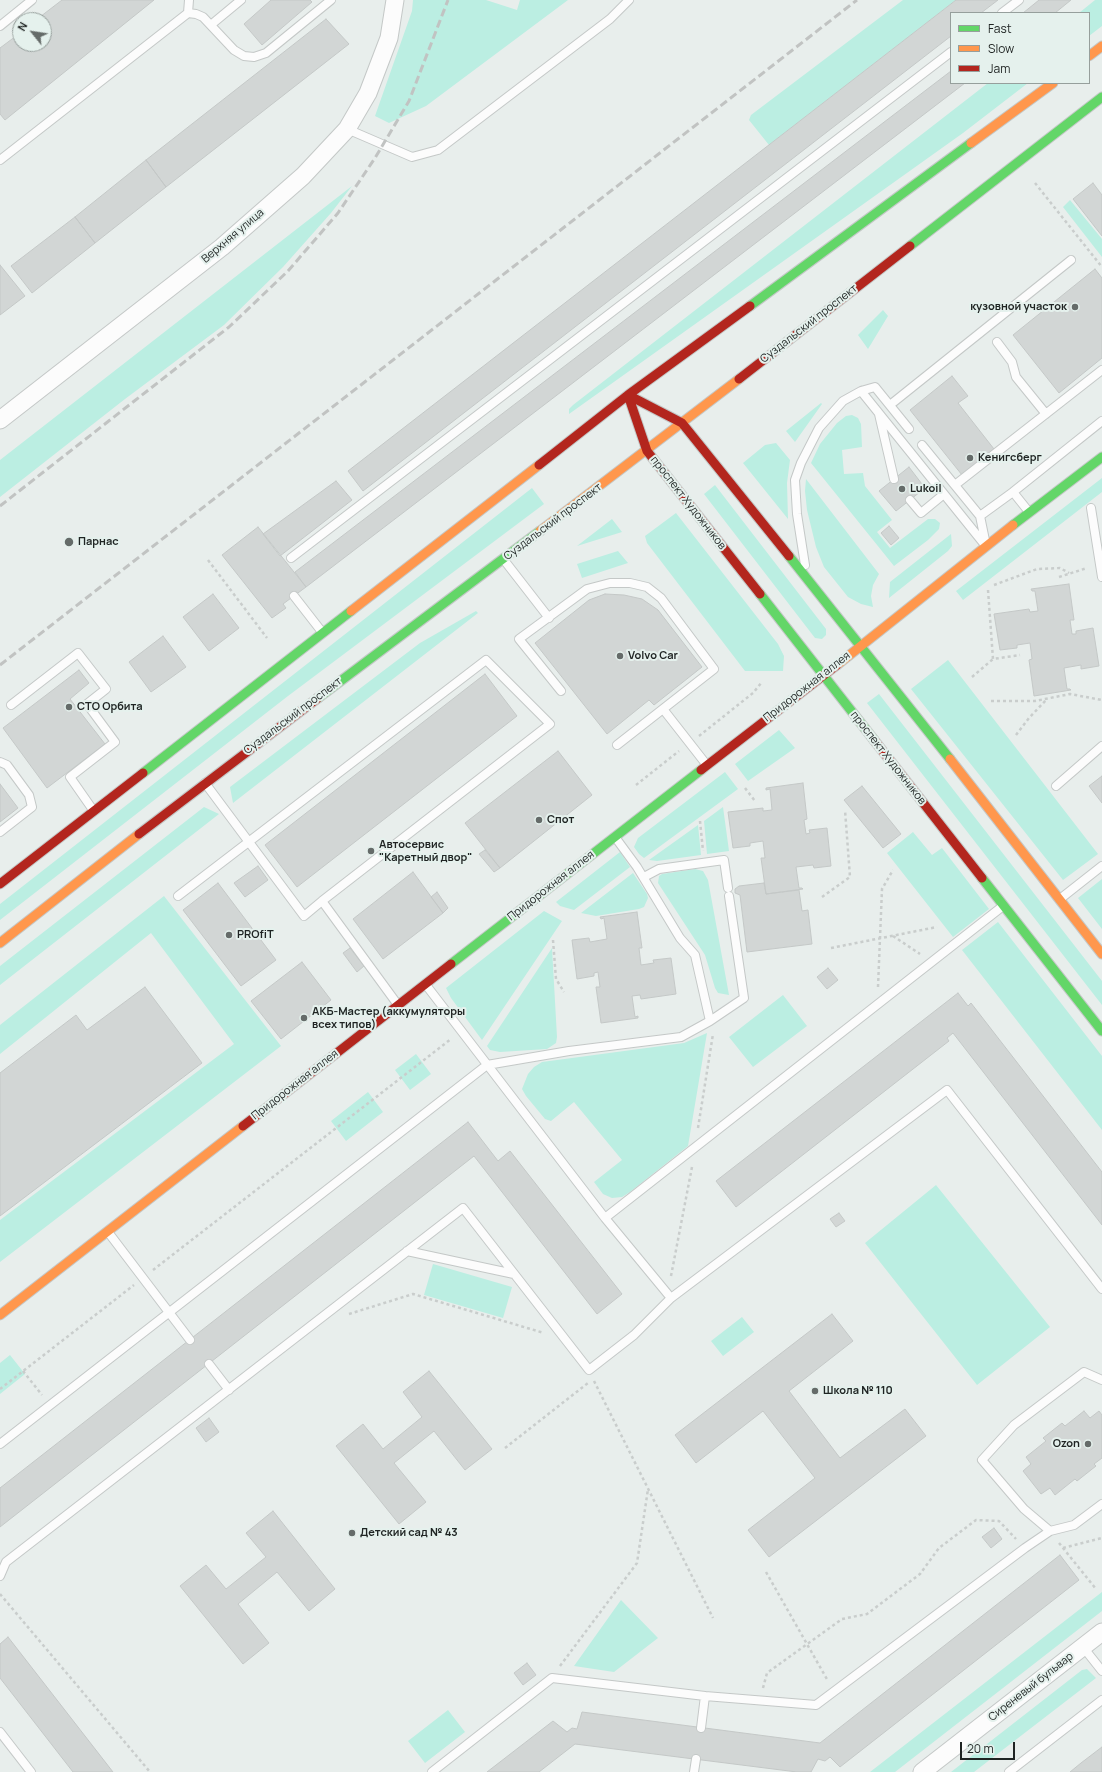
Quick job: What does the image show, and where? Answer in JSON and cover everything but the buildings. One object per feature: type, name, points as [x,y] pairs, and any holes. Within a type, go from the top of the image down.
[{"type":"street","name":"Верхняя улица","points":[[0,420],[222,247],[303,176],[347,129],[368,93],[389,38],[395,0]]},
{"type":"street","points":[[1090,55],[1102,46]]},
{"type":"street","points":[[0,884],[628,395],[1052,84]]},
{"type":"street","name":"Суздальский проспект","points":[[0,943],[205,783],[647,451],[1102,97]]},
{"type":"street","points":[[628,395],[682,424],[807,581],[861,645],[1102,954]]},
{"type":"street","name":"проспект Художников","points":[[628,395],[647,451],[1102,1031]]},
{"type":"street","name":"Придорожная аллея","points":[[0,1315],[1102,457]]},
{"type":"street","name":"Сиреневый бульвар","points":[[922,1772],[1102,1632]]},
{"type":"lane","points":[[0,26],[32,0]]},
{"type":"lane","points":[[188,13],[189,0]]},
{"type":"lane","points":[[212,24],[241,0]]},
{"type":"lane","points":[[0,160],[188,13],[196,14],[212,24],[234,50],[244,56],[254,57],[266,53],[331,0]]},
{"type":"lane","points":[[347,129],[412,157],[438,150],[610,19],[629,0]]},
{"type":"lane","points":[[1003,12],[1019,0]]},
{"type":"lane","points":[[291,558],[950,53]]},
{"type":"lane","points":[[890,405],[1071,260]]},
{"type":"lane","points":[[997,342],[1012,362],[1016,377],[1046,414]]},
{"type":"lane","points":[[955,485],[1102,370]]},
{"type":"lane","points":[[807,581],[797,514],[795,480],[801,463],[819,428],[842,401],[862,391],[875,387],[909,429]]},
{"type":"lane","points":[[862,391],[986,546]]},
{"type":"lane","points":[[878,412],[894,479]]},
{"type":"lane","points":[[980,516],[1013,492],[1102,421]]},
{"type":"lane","points":[[922,445],[980,516],[986,546]]},
{"type":"lane","points":[[1013,492],[1030,513]]},
{"type":"lane","points":[[910,500],[921,513],[944,494]]},
{"type":"lane","points":[[1091,508],[1102,577]]},
{"type":"lane","points":[[504,559],[549,618]]},
{"type":"lane","points":[[561,691],[519,639],[587,589],[610,583],[630,583],[647,587],[661,598],[714,669],[617,745]]},
{"type":"lane","points":[[294,596],[322,633]]},
{"type":"lane","points":[[11,704],[78,653],[83,659],[106,689],[87,704],[115,742],[70,777],[94,810]]},
{"type":"lane","points":[[178,896],[249,842],[486,660],[550,724],[304,916],[249,842],[205,783]]},
{"type":"lane","points":[[663,709],[707,765]]},
{"type":"lane","points":[[1056,786],[1102,746]]},
{"type":"lane","points":[[0,762],[7,765],[29,795],[32,807],[0,832]]},
{"type":"lane","points":[[614,837],[644,877],[680,938],[695,955],[710,1021]]},
{"type":"lane","points":[[0,1444],[487,1065],[569,1051],[681,1037],[710,1021],[744,998],[724,860],[659,869],[644,877]]},
{"type":"lane","points":[[1059,899],[1102,866]]},
{"type":"lane","points":[[322,901],[398,1005]]},
{"type":"lane","points":[[605,1218],[1004,906]]},
{"type":"lane","points":[[425,984],[605,1218],[671,1298]]},
{"type":"lane","points":[[0,1576],[6,1562],[463,1208],[589,1370],[634,1335],[671,1298],[947,1090],[1102,1289]]},
{"type":"lane","points":[[107,1232],[190,1340]]},
{"type":"lane","points":[[407,1251],[514,1274]]},
{"type":"lane","points":[[209,1364],[228,1390]]},
{"type":"lane","points":[[1050,1531],[1024,1509],[982,1460],[1014,1425],[1084,1372],[1102,1380]]},
{"type":"lane","points":[[432,1772],[552,1678],[705,1696],[816,1706],[1025,1548],[1050,1531],[1074,1525],[1102,1504]]},
{"type":"lane","points":[[1083,1647],[1102,1671]]},
{"type":"lane","points":[[701,1728],[705,1696]]},
{"type":"lane","points":[[1009,1772],[1102,1700]]},
{"type":"lane","points":[[0,1732],[31,1772]]},
{"type":"lane","points":[[694,1772],[696,1759]]},
{"type":"path","points":[[1035,183],[1102,267]]},
{"type":"path","points":[[208,560],[266,638]]},
{"type":"path","points":[[1059,576],[1100,565]]},
{"type":"path","points":[[994,585],[1037,569],[1060,568],[1070,573]]},
{"type":"path","points":[[988,590],[993,658]]},
{"type":"path","points":[[972,677],[993,658],[1020,654]]},
{"type":"path","points":[[991,701],[1035,701],[1070,694],[1102,700]]},
{"type":"path","points":[[1016,735],[1029,718],[1048,698]]},
{"type":"path","points":[[745,788],[755,801]]},
{"type":"path","points":[[822,897],[850,877],[845,810]]},
{"type":"path","points":[[700,821],[704,863]]},
{"type":"path","points":[[877,1005],[882,890],[892,870]]},
{"type":"path","points":[[831,948],[937,928]]},
{"type":"path","points":[[893,936],[932,962]]},
{"type":"path","points":[[553,940],[556,979],[564,992]]},
{"type":"path","points":[[0,1389],[461,1031]]},
{"type":"path","points":[[347,1314],[413,1294],[565,1339]]},
{"type":"path","points":[[23,1371],[50,1405]]},
{"type":"path","points":[[505,1448],[593,1379],[712,1618]]},
{"type":"path","points":[[552,1678],[637,1563],[648,1489]]},
{"type":"path","points":[[760,1700],[767,1673],[842,1619],[867,1614],[920,1574],[939,1548],[976,1520],[999,1521],[1025,1548]]},
{"type":"path","points":[[1050,1531],[1096,1589]]},
{"type":"path","points":[[1063,1548],[1102,1538]]},
{"type":"path","points":[[766,1572],[834,1692]]},
{"type":"path","points":[[0,1594],[150,1772]]},
{"type":"green space","points":[[413,0],[486,0],[517,10],[520,0],[568,0],[426,106],[389,123],[375,116],[412,11]]},
{"type":"green space","points":[[903,0],[956,0],[769,145],[749,120],[751,115]]},
{"type":"green space","points":[[1095,0],[1102,0],[1102,26],[1090,35],[1090,12],[1080,12]]},
{"type":"green space","points":[[987,84],[1027,84],[963,133],[569,414],[569,409]]},
{"type":"green space","points":[[352,186],[331,213],[283,267],[224,325],[125,399],[0,497],[0,460]]},
{"type":"green space","points":[[1070,200],[1102,239],[1102,257],[1063,207]]},
{"type":"green space","points":[[883,310],[888,316],[868,349],[858,335]]},
{"type":"green space","points":[[821,403],[822,404],[795,442],[786,431]]},
{"type":"green space","points":[[852,415],[858,418],[861,424],[862,447],[842,450],[844,474],[863,473],[865,486],[892,520],[877,532],[890,548],[928,519],[935,519],[940,523],[939,529],[928,540],[894,566],[811,463],[820,444],[837,423],[846,416]]},
{"type":"green space","points":[[776,443],[790,460],[787,483],[788,519],[743,463],[765,445]]},
{"type":"green space","points":[[1102,478],[1102,492],[963,600],[956,591]]},
{"type":"green space","points":[[806,479],[879,574],[873,585],[871,596],[873,607],[861,604],[848,597],[824,567],[816,547],[807,510],[805,491]]},
{"type":"green space","points":[[715,485],[826,629],[826,635],[822,639],[815,638],[704,494]]},
{"type":"green space","points":[[532,488],[544,504],[288,696],[0,920],[0,904]]},
{"type":"green space","points":[[676,513],[778,644],[784,656],[783,671],[745,671],[647,543],[645,536]]},
{"type":"green space","points":[[612,519],[622,532],[577,546]]},
{"type":"green space","points":[[951,534],[952,546],[948,551],[889,598],[890,582]]},
{"type":"green space","points":[[618,551],[628,563],[582,578],[577,564]]},
{"type":"green space","points":[[476,611],[478,613],[233,803],[230,787],[420,643]]},
{"type":"green space","points":[[948,660],[1098,854],[1063,880],[911,689]]},
{"type":"green space","points":[[879,694],[1102,981],[1102,1005],[867,703]]},
{"type":"green space","points":[[779,730],[795,748],[748,781],[735,764]]},
{"type":"green space","points":[[725,772],[738,789],[644,858],[639,854],[634,847],[638,838]]},
{"type":"green space","points":[[204,807],[219,814],[0,985],[0,966]]},
{"type":"green space","points":[[723,807],[729,851],[707,854],[704,821]]},
{"type":"green space","points":[[698,825],[701,855],[657,861],[649,860]]},
{"type":"green space","points":[[913,832],[932,855],[942,848],[989,909],[953,937],[887,853]]},
{"type":"green space","points":[[620,852],[630,867],[574,910],[560,906],[556,902]]},
{"type":"green space","points":[[695,869],[703,871],[708,880],[729,995],[718,993],[715,988],[705,955],[658,883],[659,876],[662,874]]},
{"type":"green space","points":[[633,873],[647,894],[648,898],[644,907],[596,916],[581,913]]},
{"type":"green space","points":[[1102,879],[1102,929],[1078,898]]},
{"type":"green space","points":[[164,896],[281,1046],[0,1262],[0,1220],[234,1044],[151,933],[0,1054],[0,1025]]},
{"type":"green space","points":[[544,911],[562,921],[482,1040],[451,998],[446,988]]},
{"type":"green space","points":[[998,922],[1102,1056],[1102,1130],[962,950]]},
{"type":"green space","points":[[552,948],[557,1037],[556,1043],[547,1049],[500,1052],[490,1050],[487,1046]]},
{"type":"green space","points":[[783,995],[807,1026],[753,1067],[729,1037]]},
{"type":"green space","points":[[707,1033],[688,1146],[622,1197],[612,1198],[603,1194],[594,1182],[622,1160],[574,1102],[551,1121],[545,1119],[522,1089],[528,1074],[534,1067],[542,1062],[684,1043]]},
{"type":"green space","points":[[416,1054],[431,1074],[410,1090],[395,1070]]},
{"type":"green space","points":[[368,1092],[383,1112],[346,1141],[331,1121]]},
{"type":"green space","points":[[936,1185],[1050,1327],[977,1385],[865,1243]]},
{"type":"green space","points":[[433,1264],[512,1287],[503,1318],[424,1295]]},
{"type":"green space","points":[[742,1317],[754,1332],[723,1356],[711,1341]]},
{"type":"green space","points":[[10,1355],[25,1374],[0,1394],[0,1363]]},
{"type":"green space","points":[[1102,1592],[1102,1611],[895,1772],[870,1772]]},
{"type":"green space","points":[[621,1600],[658,1638],[614,1672],[574,1666]]},
{"type":"green space","points":[[1087,1669],[1096,1678],[974,1772],[951,1772],[1082,1670]]},
{"type":"green space","points":[[448,1710],[465,1732],[425,1763],[408,1741]]},
{"type":"railway","points":[[0,506],[229,327],[288,271],[338,213],[375,158],[409,101],[448,0]]},
{"type":"railway","points":[[0,665],[857,0]]},
{"type":"traffic: fast","points":[[910,246],[1102,97]]},
{"type":"traffic: fast","points":[[750,306],[971,143]]},
{"type":"traffic: fast","points":[[1013,525],[1102,457]]},
{"type":"traffic: fast","points":[[318,698],[540,531]]},
{"type":"traffic: fast","points":[[789,556],[950,759]]},
{"type":"traffic: fast","points":[[760,594],[874,740]]},
{"type":"traffic: fast","points":[[143,773],[351,611]]},
{"type":"traffic: fast","points":[[451,964],[701,770]]},
{"type":"traffic: fast","points":[[982,878],[1102,1031]]},
{"type":"traffic: slow","points":[[1090,55],[1102,46]]},
{"type":"traffic: slow","points":[[971,143],[1052,84]]},
{"type":"traffic: slow","points":[[540,531],[739,379]]},
{"type":"traffic: slow","points":[[351,611],[539,465]]},
{"type":"traffic: slow","points":[[837,665],[1013,525]]},
{"type":"traffic: slow","points":[[950,759],[1102,954]]},
{"type":"traffic: slow","points":[[0,943],[139,834]]},
{"type":"traffic: slow","points":[[0,1315],[243,1126]]},
{"type":"traffic: jam","points":[[739,379],[910,246]]},
{"type":"traffic: jam","points":[[539,465],[628,395],[750,306]]},
{"type":"traffic: jam","points":[[628,395],[647,451],[760,594]]},
{"type":"traffic: jam","points":[[628,395],[682,423],[789,556]]},
{"type":"traffic: jam","points":[[701,770],[837,665]]},
{"type":"traffic: jam","points":[[139,834],[318,698]]},
{"type":"traffic: jam","points":[[874,740],[982,878]]},
{"type":"traffic: jam","points":[[0,884],[143,773]]},
{"type":"traffic: jam","points":[[243,1126],[451,964]]},
{"type":"place","name":"кузовной участок","points":[[1075,307]]},
{"type":"place","name":"Кенигсберг","points":[[970,458]]},
{"type":"place","name":"Lukoil","points":[[902,489]]},
{"type":"place","name":"Парнас","points":[[69,542]]},
{"type":"place","name":"Volvo Car","points":[[620,656]]},
{"type":"place","name":"СТО Орбита","points":[[69,707]]},
{"type":"place","name":"Спот","points":[[539,820]]},
{"type":"place","name":"Автосервис \"Каретный двор\"","points":[[371,851]]},
{"type":"place","name":"PROfiT","points":[[229,935]]},
{"type":"place","name":"АКБ-Мастер (аккумуляторы всех типов)","points":[[304,1018]]},
{"type":"place","name":"Школа № 110","points":[[815,1391]]},
{"type":"place","name":"Ozon","points":[[1088,1444]]},
{"type":"place","name":"Детский сад № 43","points":[[352,1533]]}]
